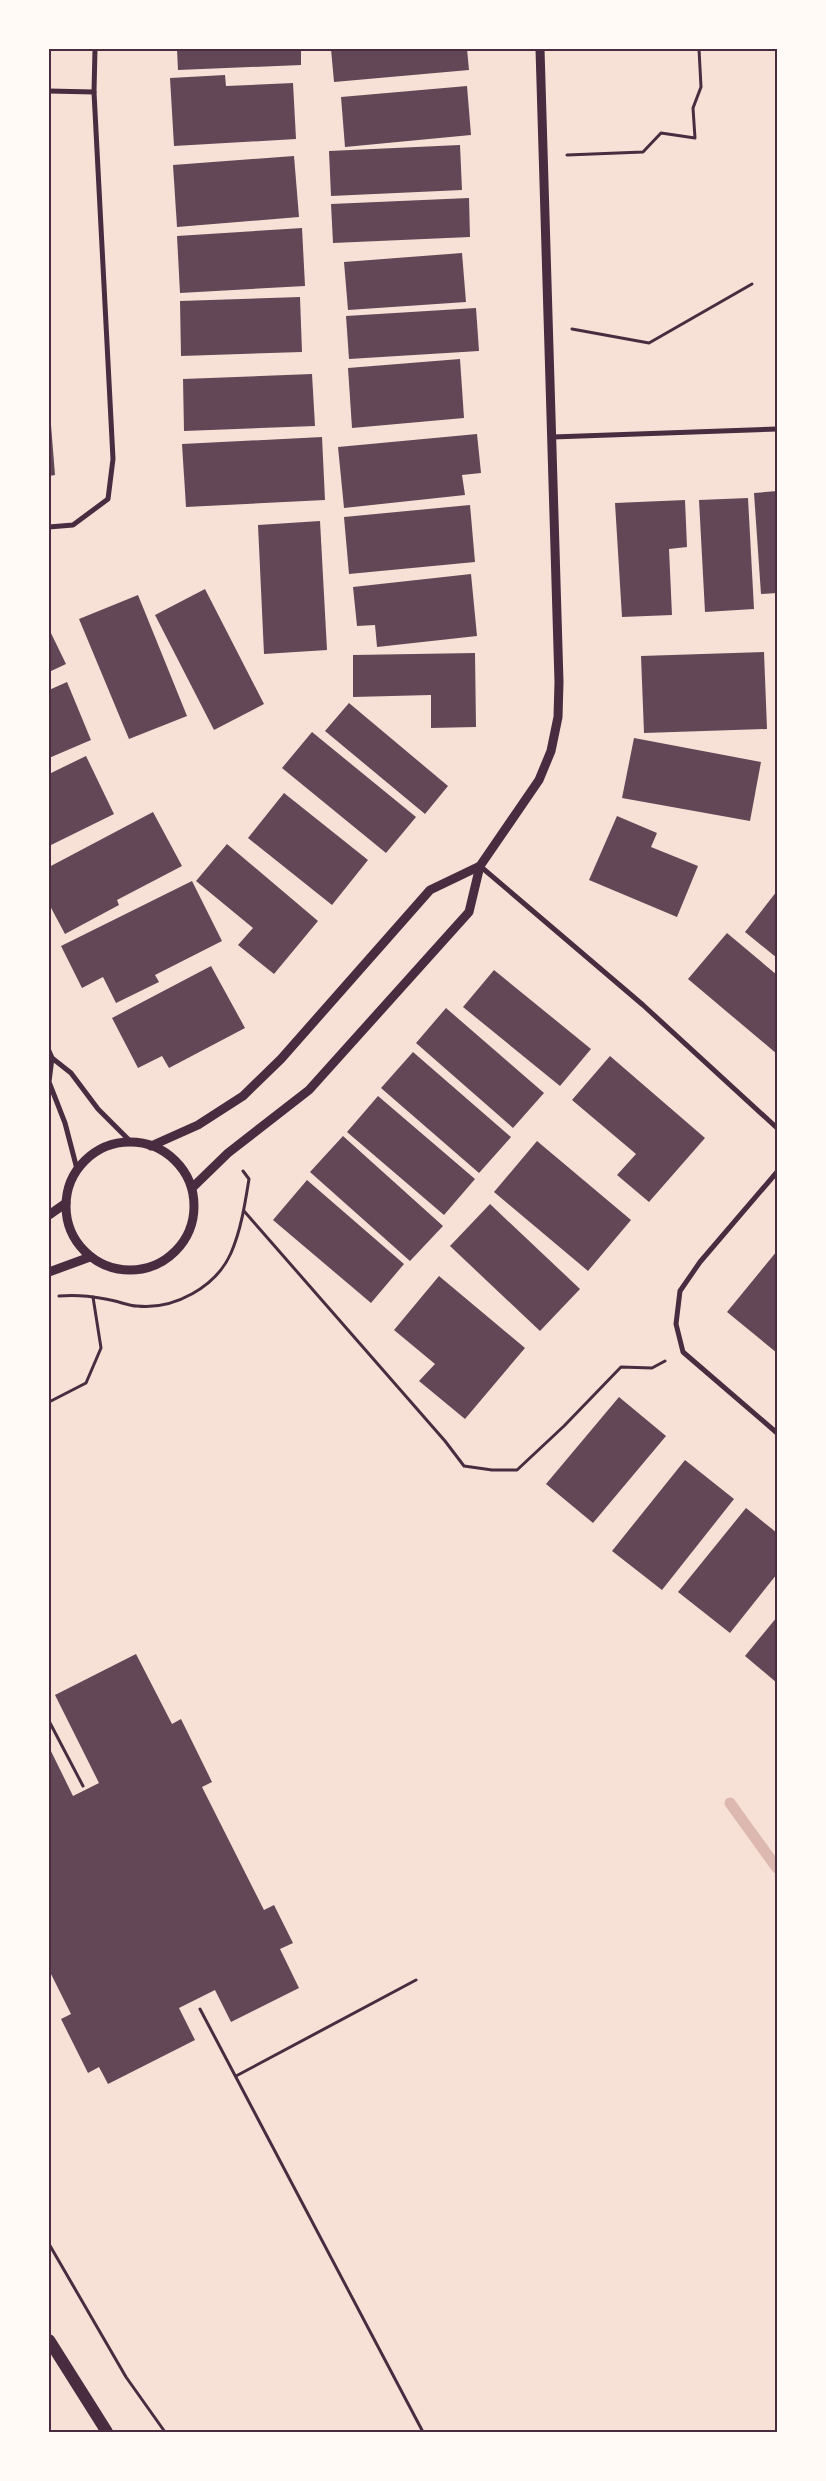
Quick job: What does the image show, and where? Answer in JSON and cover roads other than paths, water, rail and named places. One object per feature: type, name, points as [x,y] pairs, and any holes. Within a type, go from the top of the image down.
[{"type":"main road","points":[[49,2340],[107,2432]]},
{"type":"street","points":[[49,527],[74,525],[108,499],[113,459],[94,92],[95,49]]},
{"type":"street","points":[[192,1188],[228,1153],[309,1090],[469,912],[480,866],[539,780],[551,752],[558,717],[559,682],[554,437],[540,49]]},
{"type":"street","points":[[49,91],[94,92]]},
{"type":"street","points":[[554,437],[777,430]]},
{"type":"street","points":[[480,866],[643,1006],[777,1128]]},
{"type":"street","points":[[151,1146],[198,1125],[243,1096],[281,1059],[430,890],[480,866]]},
{"type":"street","points":[[49,1051],[52,1058],[71,1073],[98,1109],[132,1143]]},
{"type":"street","points":[[52,1058],[49,1082],[65,1123],[77,1169]]},
{"type":"street","points":[[132,1143],[151,1146],[169,1155],[183,1170],[192,1188],[194,1208],[191,1227],[182,1244],[168,1258],[151,1267],[132,1270],[117,1269],[90,1257],[76,1242],[68,1223],[66,1203],[70,1183],[77,1169],[94,1153],[112,1145],[132,1143]]},
{"type":"street","points":[[777,1172],[700,1262],[680,1291],[676,1324],[683,1352],[777,1433]]},
{"type":"street","points":[[49,1215],[66,1203]]},
{"type":"street","points":[[49,1272],[90,1257]]},
{"type":"waterway","points":[[730,1803],[777,1868]]}]
